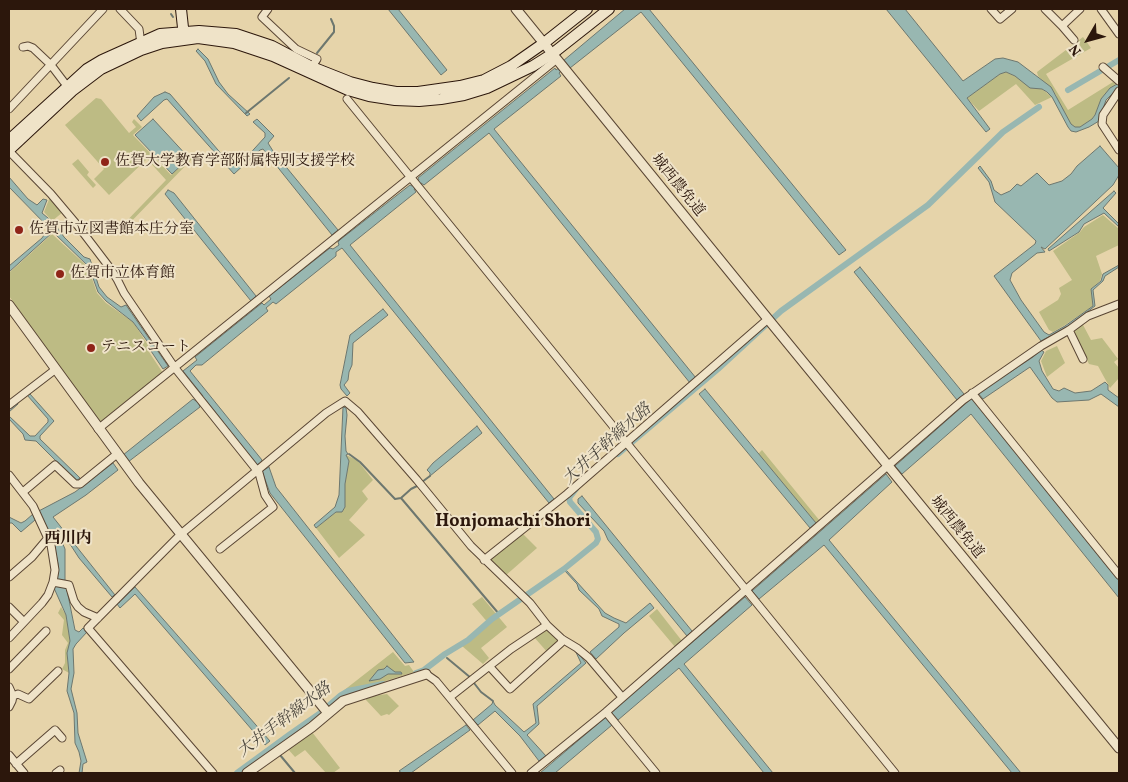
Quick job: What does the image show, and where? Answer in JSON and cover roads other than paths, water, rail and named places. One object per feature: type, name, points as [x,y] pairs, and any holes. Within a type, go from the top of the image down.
[{"type":"main road","points":[[181,9],[184,36]]},
{"type":"main road","points":[[184,36],[199,30],[236,34],[272,46],[312,67],[350,82],[396,92],[441,90],[484,80],[511,66],[587,9]]},
{"type":"main road","points":[[10,143],[101,69],[160,34],[234,43],[273,56],[348,90],[395,100],[419,101],[449,98],[487,88],[533,66],[559,62],[608,9]]},
{"type":"main road","points":[[10,143],[67,86],[87,69],[102,60],[141,46]]},
{"type":"street","points":[[9,109],[103,9]]},
{"type":"street","points":[[120,9],[139,29],[141,46]]},
{"type":"street","points":[[268,9],[262,17],[296,49],[317,59],[312,67]]},
{"type":"street","name":"城西農免道","points":[[516,9],[1119,748]]},
{"type":"street","points":[[991,9],[1000,19],[1012,9]]},
{"type":"street","points":[[1045,9],[1074,40]]},
{"type":"street","points":[[1062,26],[1080,9]]},
{"type":"street","points":[[1101,9],[1119,34]]},
{"type":"street","points":[[23,47],[33,48],[67,86]]},
{"type":"street","points":[[98,429],[415,182],[559,62]]},
{"type":"street","points":[[1105,69],[1119,81]]},
{"type":"street","points":[[1119,91],[1103,115],[1102,124],[1119,150]]},
{"type":"street","points":[[347,98],[895,773]]},
{"type":"street","points":[[10,143],[78,226],[118,279],[124,294],[175,368],[257,470],[265,495],[274,507],[220,549]]},
{"type":"street","points":[[531,773],[606,712],[972,393],[1043,344],[1069,330],[1088,316],[1119,304]]},
{"type":"street","points":[[10,311],[56,369],[117,454],[326,711]]},
{"type":"street","points":[[484,560],[570,495],[733,351],[770,322]]},
{"type":"street","points":[[1069,330],[1083,358]]},
{"type":"street","points":[[9,405],[56,369]]},
{"type":"street","points":[[972,393],[1119,576]]},
{"type":"street","points":[[213,773],[88,628],[181,534],[326,413],[345,402],[358,412],[484,560],[523,597],[562,639],[589,658],[622,697]]},
{"type":"street","points":[[22,492],[55,465],[75,484],[81,483],[117,454]]},
{"type":"street","points":[[9,475],[35,511],[48,538],[54,556],[55,570],[54,582],[48,596],[9,638]]},
{"type":"street","points":[[9,577],[32,557],[48,538]]},
{"type":"street","points":[[54,582],[69,585],[78,607],[98,618]]},
{"type":"street","points":[[9,606],[24,622]]},
{"type":"street","points":[[450,697],[511,649],[547,625]]},
{"type":"street","points":[[9,668],[46,631]]},
{"type":"street","points":[[490,666],[510,689],[561,643],[562,639]]},
{"type":"street","points":[[13,696],[18,694],[29,699],[58,671]]},
{"type":"street","points":[[247,773],[326,711],[352,696],[376,691],[426,674],[436,681],[450,697],[512,773]]},
{"type":"street","points":[[9,687],[13,696],[9,707]]},
{"type":"street","points":[[606,712],[656,773]]},
{"type":"street","points":[[16,764],[55,730],[62,738]]},
{"type":"street","points":[[9,755],[24,773]]},
{"type":"water","points":[[388,9],[398,9],[447,70],[441,75]]},
{"type":"water","points":[[625,9],[649,9],[846,250],[839,255],[641,12],[570,68],[567,66],[559,73],[561,76],[494,129],[696,378],[690,383],[489,133],[424,185],[421,183],[414,189],[416,192],[350,245],[554,499],[549,503],[342,248],[336,252],[336,256],[276,304],[273,302],[266,308],[268,311],[202,365],[196,365],[190,371],[262,460],[261,462],[257,465],[205,399],[199,404],[200,407],[128,462],[123,455],[193,399],[196,401],[203,396],[183,371],[197,360],[195,357],[262,303],[264,305],[271,299],[269,296],[330,248],[333,249],[339,245],[338,242],[341,239],[410,185],[412,186],[419,180],[418,178],[555,68],[556,70],[565,63],[563,61]]},
{"type":"water","points":[[886,9],[905,9],[963,81],[995,59],[1003,58],[1018,62],[1051,87],[1071,124],[1075,127],[1080,127],[1092,119],[1101,99],[1110,88],[1119,83],[1119,89],[1106,100],[1099,121],[1076,132],[1071,131],[1068,127],[1052,97],[1047,92],[1042,89],[1030,88],[1015,76],[1006,72],[1000,74],[967,98],[990,129],[986,132]]},
{"type":"water","points":[[198,49],[208,59],[219,82],[228,94],[250,114],[247,116],[216,84],[205,61],[196,51]]},
{"type":"water","points":[[165,92],[170,94],[230,164],[235,165],[244,160],[265,137],[265,133],[253,122],[257,119],[274,136],[268,143],[273,151],[338,230],[332,235],[263,149],[234,174],[167,99],[141,121],[137,116],[154,97]]},
{"type":"water","points":[[153,119],[189,158],[172,174],[135,135]]},
{"type":"water","points":[[1100,146],[1119,168],[1119,175],[1113,185],[1045,249],[1041,247],[1045,252],[1037,253],[1012,273],[1010,280],[1021,300],[1044,332],[1049,335],[1093,306],[1091,289],[1101,281],[1103,274],[1119,265],[1119,267],[1105,276],[1103,281],[1093,290],[1095,306],[1066,328],[1041,341],[994,276],[1035,244],[1036,241],[995,202],[989,182],[978,168],[980,166],[991,181],[994,190],[1001,195],[1010,191],[1017,184],[1021,186],[1037,173],[1049,185],[1062,181]]},
{"type":"water","points":[[9,177],[28,199],[37,205],[43,199],[47,200],[42,213],[54,223],[64,237],[84,257],[90,259],[99,287],[107,297],[121,307],[126,305],[168,366],[163,369],[149,348],[150,345],[133,322],[106,301],[98,292],[89,267],[53,232],[9,272],[9,266],[42,238],[49,228],[9,187]]},
{"type":"water","points":[[168,190],[174,193],[256,296],[251,301],[165,194]]},
{"type":"water","points":[[1114,191],[1116,193],[1103,208],[1119,224],[1119,227],[1104,213],[1084,224],[1079,232],[1049,251],[1048,249]]},
{"type":"water","points":[[860,267],[964,394],[957,400],[854,272]]},
{"type":"water","points":[[383,309],[388,315],[353,343],[352,365],[348,380],[344,385],[350,393],[347,396],[340,385],[350,335]]},
{"type":"water","points":[[1041,350],[1044,352],[1039,361],[1042,371],[1053,389],[1059,391],[1064,388],[1075,393],[1091,391],[1105,382],[1108,385],[1108,390],[1119,398],[1119,407],[1101,394],[1089,400],[1057,402],[1052,398],[1030,367],[983,399],[978,393]]},
{"type":"water","points":[[705,389],[816,523],[810,528],[699,394]]},
{"type":"water","points":[[30,394],[54,421],[40,436],[40,439],[80,478],[76,481],[36,441],[25,440],[23,434],[9,419],[9,416],[30,436],[35,436],[48,422],[48,419],[27,395]]},
{"type":"water","points":[[972,398],[1119,581],[1119,598],[971,414],[902,474],[895,466]]},
{"type":"water","points":[[17,402],[18,404],[9,412],[9,409]]},
{"type":"water","points":[[343,407],[346,408],[347,415],[345,436],[348,454],[346,455],[349,461],[345,484],[345,507],[342,512],[336,512],[316,528],[314,525],[335,507],[339,495]]},
{"type":"water","points":[[477,426],[482,433],[430,476],[427,470],[433,463]]},
{"type":"water","points":[[113,463],[118,470],[86,495],[53,517],[115,595],[112,597],[79,558],[68,541],[62,542],[65,549],[65,586],[75,630],[79,632],[83,628],[87,632],[73,649],[74,673],[71,689],[77,713],[78,733],[87,762],[83,764],[82,773],[79,773],[81,761],[75,743],[74,713],[67,691],[69,673],[67,653],[70,641],[66,615],[54,588],[58,564],[55,549],[41,517],[21,532],[12,523],[9,523],[9,517],[21,523],[25,521],[33,514],[75,492]]},
{"type":"water","points":[[269,467],[276,487],[414,662],[405,663],[270,493],[262,471]]},
{"type":"water","points":[[886,474],[892,482],[829,540],[1021,773],[1012,773],[824,545],[759,599],[752,591]]},
{"type":"water","points":[[582,496],[692,631],[687,636],[608,540],[604,531],[578,503],[578,499]]},
{"type":"water","points":[[566,570],[605,613],[614,618],[626,623],[650,603],[654,608],[596,659],[590,652],[619,627],[619,624],[602,616],[599,609],[579,590],[577,584]]},
{"type":"water","points":[[135,587],[270,741],[265,745],[135,594],[120,608],[117,604]]},
{"type":"water","points":[[745,597],[752,605],[684,664],[773,773],[764,773],[679,668],[618,720],[611,712]]},
{"type":"water","points":[[574,648],[586,663],[537,706],[539,724],[527,735],[546,756],[539,761],[520,736],[495,711],[478,725],[473,720],[493,701],[524,732],[536,723],[533,704],[581,663]]},
{"type":"water","points":[[387,666],[395,672],[401,672],[402,674],[388,674],[380,679],[369,681],[378,670],[384,669]]},
{"type":"water","points":[[606,717],[612,725],[555,773],[540,773]]},
{"type":"water","points":[[466,725],[470,730],[411,773],[399,771]]},
{"type":"waterway","points":[[317,53],[334,32],[331,19]]},
{"type":"waterway","name":"大井手幹線水路","points":[[1068,90],[1119,60]]},
{"type":"waterway","points":[[246,113],[289,78]]},
{"type":"waterway","name":"大井手幹線水路","points":[[618,454],[718,369],[781,311],[928,205],[1003,132],[1039,107]]},
{"type":"waterway","points":[[349,454],[360,462],[395,499],[401,498],[499,614]]},
{"type":"waterway","points":[[422,482],[430,476]]},
{"type":"waterway","points":[[401,498],[419,485]]},
{"type":"waterway","name":"大井手幹線水路","points":[[416,673],[424,670],[468,640],[492,619],[564,569],[596,543],[598,539],[596,532],[570,502],[569,498],[576,489]]},
{"type":"waterway","points":[[114,596],[119,602]]},
{"type":"waterway","points":[[447,658],[471,678]]},
{"type":"waterway","points":[[474,683],[481,692],[493,701]]},
{"type":"waterway","name":"大井手幹線水路","points":[[237,773],[319,714],[341,695],[348,691],[383,684]]},
{"type":"waterway","points":[[280,755],[295,773]]},
{"type":"place","name":"佐賀大学教育学部附属特別支援学校","points":[[105,162]]},
{"type":"place","name":"佐賀市立図書館本庄分室","points":[[19,230]]},
{"type":"place","name":"佐賀市立体育館","points":[[60,274]]},
{"type":"place","name":"テニスコート","points":[[91,348]]},
{"type":"district","name":"Honjomachi Shori","points":[[513,523]]},
{"type":"district","name":"西川内","points":[[68,540]]}]
